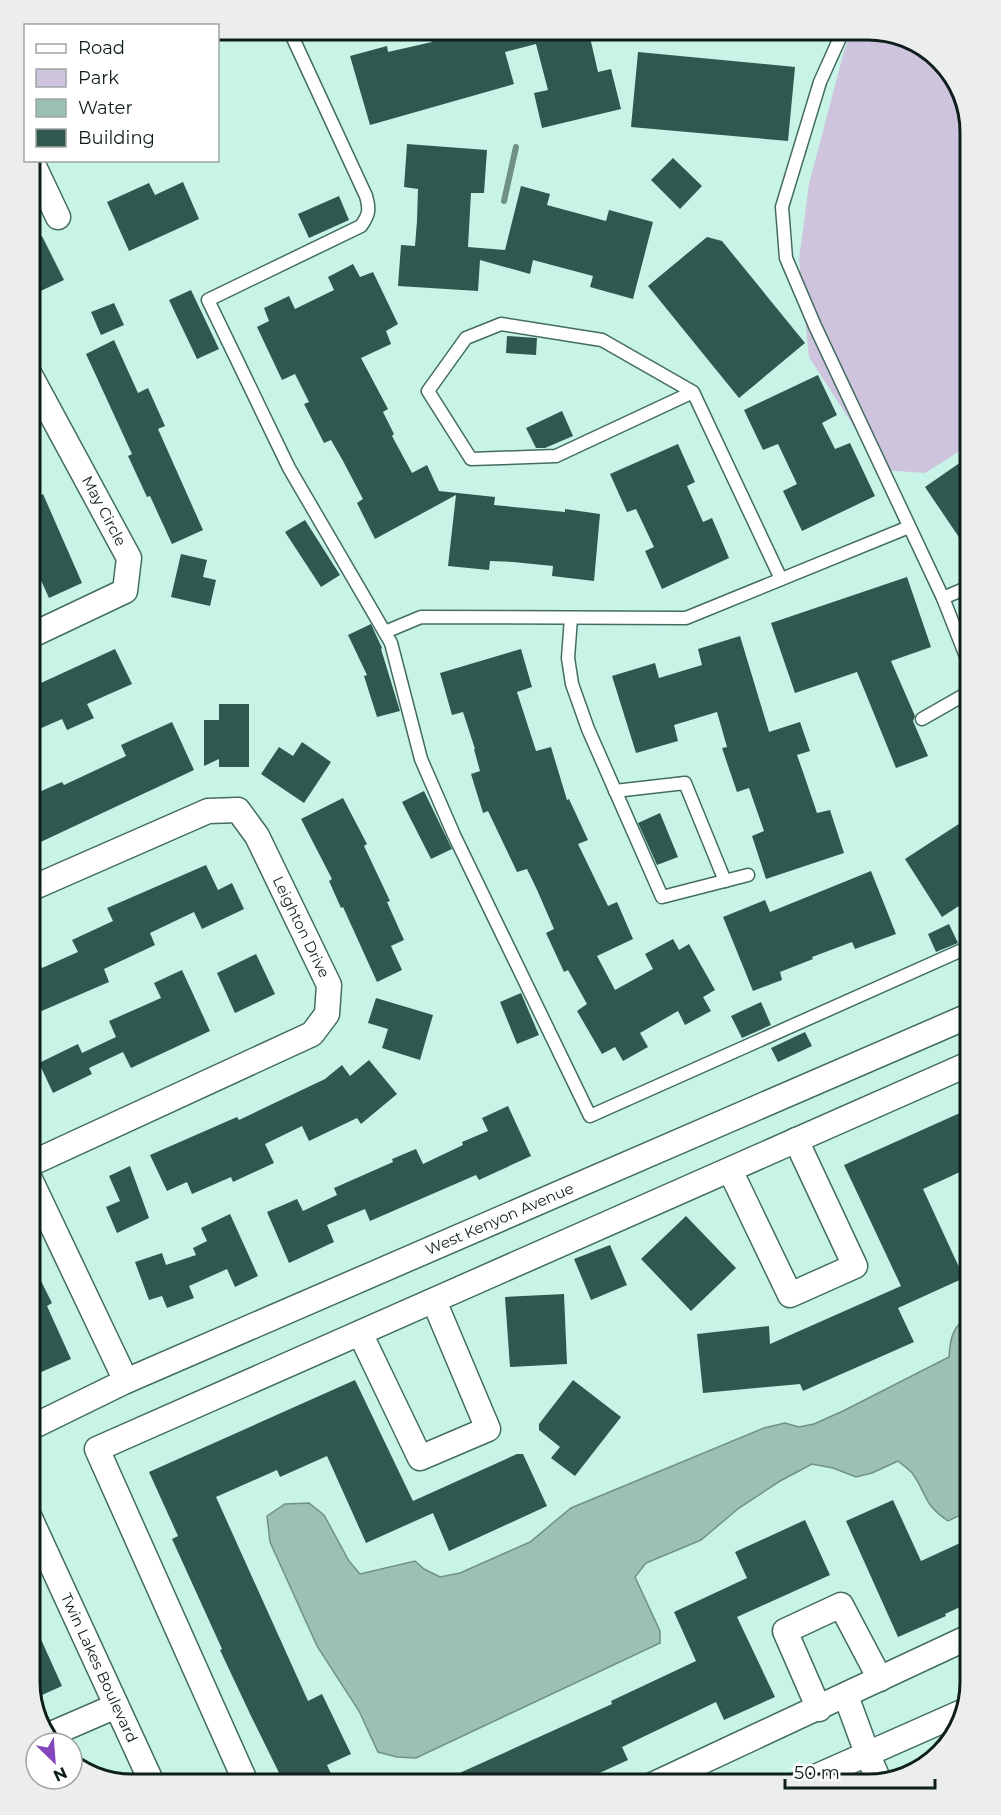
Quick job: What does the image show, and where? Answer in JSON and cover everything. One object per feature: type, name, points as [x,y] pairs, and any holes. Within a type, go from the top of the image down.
[{"type":"street","points":[[41,181],[58,217]]},
{"type":"street","name":"May Circle","points":[[41,395],[129,558],[125,591],[41,631]]},
{"type":"street","name":"Leighton Drive","points":[[40,1159],[312,1034],[327,1014],[329,985],[257,836],[238,810],[208,811],[41,884]]},
{"type":"street","name":"West Kenyon Avenue","points":[[40,1423],[126,1382],[960,1021]]},
{"type":"street","points":[[242,1774],[97,1449],[960,1068]]},
{"type":"street","points":[[730,1170],[790,1295],[855,1266],[796,1140]]},
{"type":"street","points":[[40,1201],[126,1382]]},
{"type":"street","points":[[360,1333],[420,1458],[488,1429],[434,1301]]},
{"type":"street","name":"Twin Lakes Boulevard","points":[[40,1540],[148,1774]]},
{"type":"street","points":[[819,1708],[785,1631],[841,1605],[880,1679]]},
{"type":"street","points":[[676,1774],[960,1641]]},
{"type":"street","points":[[846,1696],[876,1774]]},
{"type":"street","points":[[58,1731],[116,1706]]},
{"type":"street","points":[[822,1774],[954,1716]]},
{"type":"lane","points":[[294,40],[366,196],[369,207],[368,216],[361,226],[208,300],[289,468],[391,643],[421,759],[454,835],[590,1116],[960,951]]},
{"type":"lane","points":[[838,41],[820,82],[782,207],[786,258],[815,326],[943,598],[960,641]]},
{"type":"lane","points":[[693,392],[556,456],[471,459],[428,391],[466,338],[501,324],[602,339],[693,392],[781,579]]},
{"type":"lane","points":[[385,632],[421,617],[686,618],[909,527]]},
{"type":"lane","points":[[943,598],[960,591]]},
{"type":"lane","points":[[571,618],[568,658],[572,684],[588,729],[662,897],[748,875]]},
{"type":"lane","points":[[922,718],[960,698]]},
{"type":"lane","points":[[615,791],[686,783],[725,881]]},
{"type":"green space","points":[[847,41],[886,42],[909,50],[934,67],[941,76],[948,86],[959,115],[960,451],[925,473],[882,470],[809,357],[799,260],[809,184]]},
{"type":"water","points":[[960,1323],[960,1515],[948,1521],[934,1510],[913,1474],[898,1461],[872,1473],[856,1477],[833,1468],[812,1464],[780,1481],[739,1508],[701,1540],[646,1563],[635,1577],[660,1631],[660,1643],[416,1758],[397,1757],[378,1752],[359,1711],[317,1646],[270,1542],[267,1516],[285,1504],[309,1503],[324,1515],[349,1561],[360,1574],[415,1561],[424,1569],[440,1577],[460,1573],[530,1542],[571,1508],[764,1428],[785,1423],[799,1427],[814,1424],[843,1411],[949,1357],[950,1344],[956,1327]]},
{"type":"building","points":[[591,41],[598,72],[611,69],[621,109],[542,128],[534,93],[548,90],[536,44],[505,52],[514,84],[370,125],[350,56],[387,46],[388,52],[432,42]]},
{"type":"building","points":[[638,52],[795,67],[788,141],[631,127]]},
{"type":"building","points":[[407,144],[487,150],[484,193],[471,193],[468,247],[505,250],[521,186],[550,194],[547,205],[606,221],[609,210],[653,222],[633,299],[590,287],[593,276],[533,260],[530,274],[480,260],[478,291],[398,286],[401,245],[415,246],[417,221],[418,189],[404,187]]},
{"type":"building","points":[[673,158],[702,186],[680,209],[651,180]]},
{"type":"building","points":[[183,182],[199,219],[129,251],[107,202],[149,183],[155,195]]},
{"type":"building","points":[[339,196],[349,220],[309,238],[298,214]]},
{"type":"building","points":[[41,237],[64,280],[41,291]]},
{"type":"building","points":[[707,237],[722,241],[805,343],[739,398],[648,286]]},
{"type":"building","points":[[353,264],[360,277],[373,272],[398,324],[386,331],[391,344],[361,358],[388,409],[383,412],[394,434],[392,436],[412,473],[427,465],[439,491],[495,497],[494,505],[565,512],[565,509],[600,514],[594,581],[552,576],[553,566],[490,561],[489,570],[448,566],[456,495],[375,539],[357,503],[363,499],[331,440],[324,443],[304,404],[309,402],[295,374],[282,380],[257,327],[269,321],[264,308],[289,296],[295,309],[334,290],[328,277]]},
{"type":"building","points":[[191,290],[219,349],[197,359],[169,300]]},
{"type":"building","points":[[114,303],[124,325],[101,335],[91,312]]},
{"type":"building","points":[[507,336],[537,338],[536,355],[506,353]]},
{"type":"building","points":[[114,340],[138,393],[148,388],[165,426],[158,429],[203,530],[172,544],[128,456],[132,454],[86,354]]},
{"type":"building","points":[[818,375],[837,415],[822,423],[835,449],[850,443],[875,496],[802,531],[783,491],[797,484],[778,444],[763,450],[744,410]]},
{"type":"building","points":[[562,411],[573,436],[545,448],[536,448],[526,428]]},
{"type":"building","points":[[678,444],[695,482],[687,486],[703,522],[712,518],[729,558],[662,589],[645,551],[654,547],[636,509],[627,512],[610,474]]},
{"type":"building","points":[[960,463],[960,539],[925,487]]},
{"type":"building","points":[[43,494],[82,583],[49,598],[41,580],[41,495]]},
{"type":"building","points":[[305,520],[340,575],[321,587],[285,532]]},
{"type":"building","points":[[181,554],[207,560],[203,577],[216,580],[210,606],[171,597]]},
{"type":"building","points":[[907,577],[931,647],[891,661],[915,716],[913,721],[928,756],[896,768],[857,672],[795,693],[771,623]]},
{"type":"building","points":[[371,624],[382,648],[400,711],[377,717],[364,676],[367,675],[348,635]]},
{"type":"building","points":[[740,636],[769,732],[800,722],[810,751],[797,755],[817,813],[830,810],[844,853],[766,879],[752,836],[764,831],[749,788],[737,792],[722,748],[727,747],[717,712],[674,725],[678,741],[636,753],[612,676],[655,663],[659,678],[702,665],[698,649]]},
{"type":"building","points":[[115,649],[132,684],[87,704],[94,718],[67,730],[62,719],[41,728],[41,683]]},
{"type":"building","points":[[521,649],[532,687],[517,692],[536,751],[551,747],[567,800],[569,799],[588,840],[578,844],[608,906],[617,902],[633,939],[597,956],[615,990],[653,969],[645,954],[673,939],[679,950],[689,944],[715,990],[703,997],[711,1011],[685,1025],[678,1011],[640,1033],[648,1047],[623,1061],[615,1047],[602,1054],[577,1011],[587,1004],[568,970],[564,972],[546,933],[554,929],[538,892],[527,869],[517,872],[488,811],[483,813],[471,774],[480,771],[475,749],[463,712],[452,715],[440,673]]},
{"type":"building","points":[[219,704],[249,704],[249,767],[219,767],[219,759],[204,766],[204,720],[219,720]]},
{"type":"building","points":[[172,722],[194,770],[41,842],[41,791],[62,782],[64,785],[126,756],[121,745]]},
{"type":"building","points":[[302,742],[331,762],[304,803],[261,774],[279,747],[293,756]]},
{"type":"building","points":[[424,791],[452,849],[431,859],[402,802]]},
{"type":"building","points":[[343,798],[367,844],[364,846],[390,901],[387,902],[404,940],[391,946],[402,970],[377,982],[329,881],[332,879],[301,819]]},
{"type":"building","points":[[660,813],[678,857],[657,865],[638,823]]},
{"type":"building","points":[[960,823],[960,905],[942,917],[905,859]]},
{"type":"building","points":[[206,865],[218,890],[232,883],[244,909],[202,929],[194,912],[150,933],[155,945],[104,969],[109,982],[40,1012],[40,965],[42,968],[78,952],[72,940],[113,921],[107,908]]},
{"type":"building","points":[[871,871],[896,934],[855,949],[852,942],[812,957],[813,959],[780,972],[782,980],[753,991],[723,917],[765,900],[770,912]]},
{"type":"building","points":[[949,924],[958,943],[936,952],[928,934]]},
{"type":"building","points":[[256,954],[275,994],[235,1013],[217,973]]},
{"type":"building","points":[[182,970],[210,1031],[131,1068],[123,1052],[89,1068],[92,1074],[53,1093],[40,1062],[78,1044],[82,1053],[116,1037],[109,1021],[161,998],[154,983]]},
{"type":"building","points":[[521,993],[539,1035],[517,1044],[500,1002]]},
{"type":"building","points":[[376,998],[433,1015],[420,1060],[382,1048],[388,1029],[368,1023]]},
{"type":"building","points":[[761,1002],[771,1025],[742,1038],[731,1016]]},
{"type":"building","points":[[805,1032],[812,1046],[778,1062],[771,1048]]},
{"type":"building","points":[[369,1060],[397,1094],[361,1124],[357,1118],[309,1141],[302,1126],[265,1144],[274,1163],[233,1182],[231,1177],[192,1194],[187,1182],[167,1191],[150,1155],[237,1117],[239,1120],[325,1079],[342,1065],[350,1076]]},
{"type":"building","points":[[508,1106],[531,1156],[479,1180],[476,1175],[370,1221],[365,1209],[327,1225],[334,1242],[289,1263],[267,1212],[297,1199],[303,1211],[337,1195],[334,1188],[393,1162],[392,1159],[416,1149],[423,1164],[463,1145],[462,1142],[488,1131],[482,1118]]},
{"type":"building","points":[[960,1113],[960,1172],[923,1189],[960,1269],[960,1280],[898,1308],[914,1342],[803,1391],[800,1384],[703,1393],[697,1334],[769,1326],[770,1344],[901,1286],[844,1165]]},
{"type":"building","points":[[130,1166],[149,1218],[117,1233],[106,1207],[120,1201],[109,1176]]},
{"type":"building","points":[[230,1214],[258,1276],[235,1287],[227,1269],[189,1286],[194,1298],[167,1308],[162,1296],[149,1300],[135,1262],[162,1253],[166,1265],[196,1255],[193,1248],[207,1241],[201,1228]]},
{"type":"building","points":[[686,1216],[736,1268],[691,1311],[641,1259]]},
{"type":"building","points":[[610,1245],[627,1285],[591,1300],[574,1259]]},
{"type":"building","points":[[40,1280],[52,1303],[47,1306],[71,1359],[40,1373]]},
{"type":"building","points":[[564,1294],[567,1364],[510,1367],[505,1297]]},
{"type":"building","points":[[355,1380],[413,1501],[517,1454],[523,1454],[547,1506],[449,1551],[433,1513],[366,1543],[327,1456],[280,1477],[277,1470],[216,1497],[308,1701],[322,1694],[351,1754],[327,1765],[331,1774],[280,1774],[220,1650],[222,1649],[172,1539],[178,1536],[149,1472]]},
{"type":"building","points":[[573,1380],[621,1417],[575,1476],[551,1458],[560,1447],[539,1430],[539,1424]]},
{"type":"building","points":[[893,1500],[921,1561],[960,1543],[960,1607],[945,1614],[946,1616],[898,1637],[846,1521]]},
{"type":"building","points":[[805,1520],[830,1575],[737,1617],[775,1697],[724,1720],[716,1702],[622,1747],[628,1760],[597,1774],[457,1774],[612,1704],[611,1701],[696,1661],[674,1612],[747,1578],[735,1552]]},
{"type":"building","points":[[40,1637],[62,1686],[41,1695]]},
{"type":"waterway","points":[[504,201],[516,147]]}]
